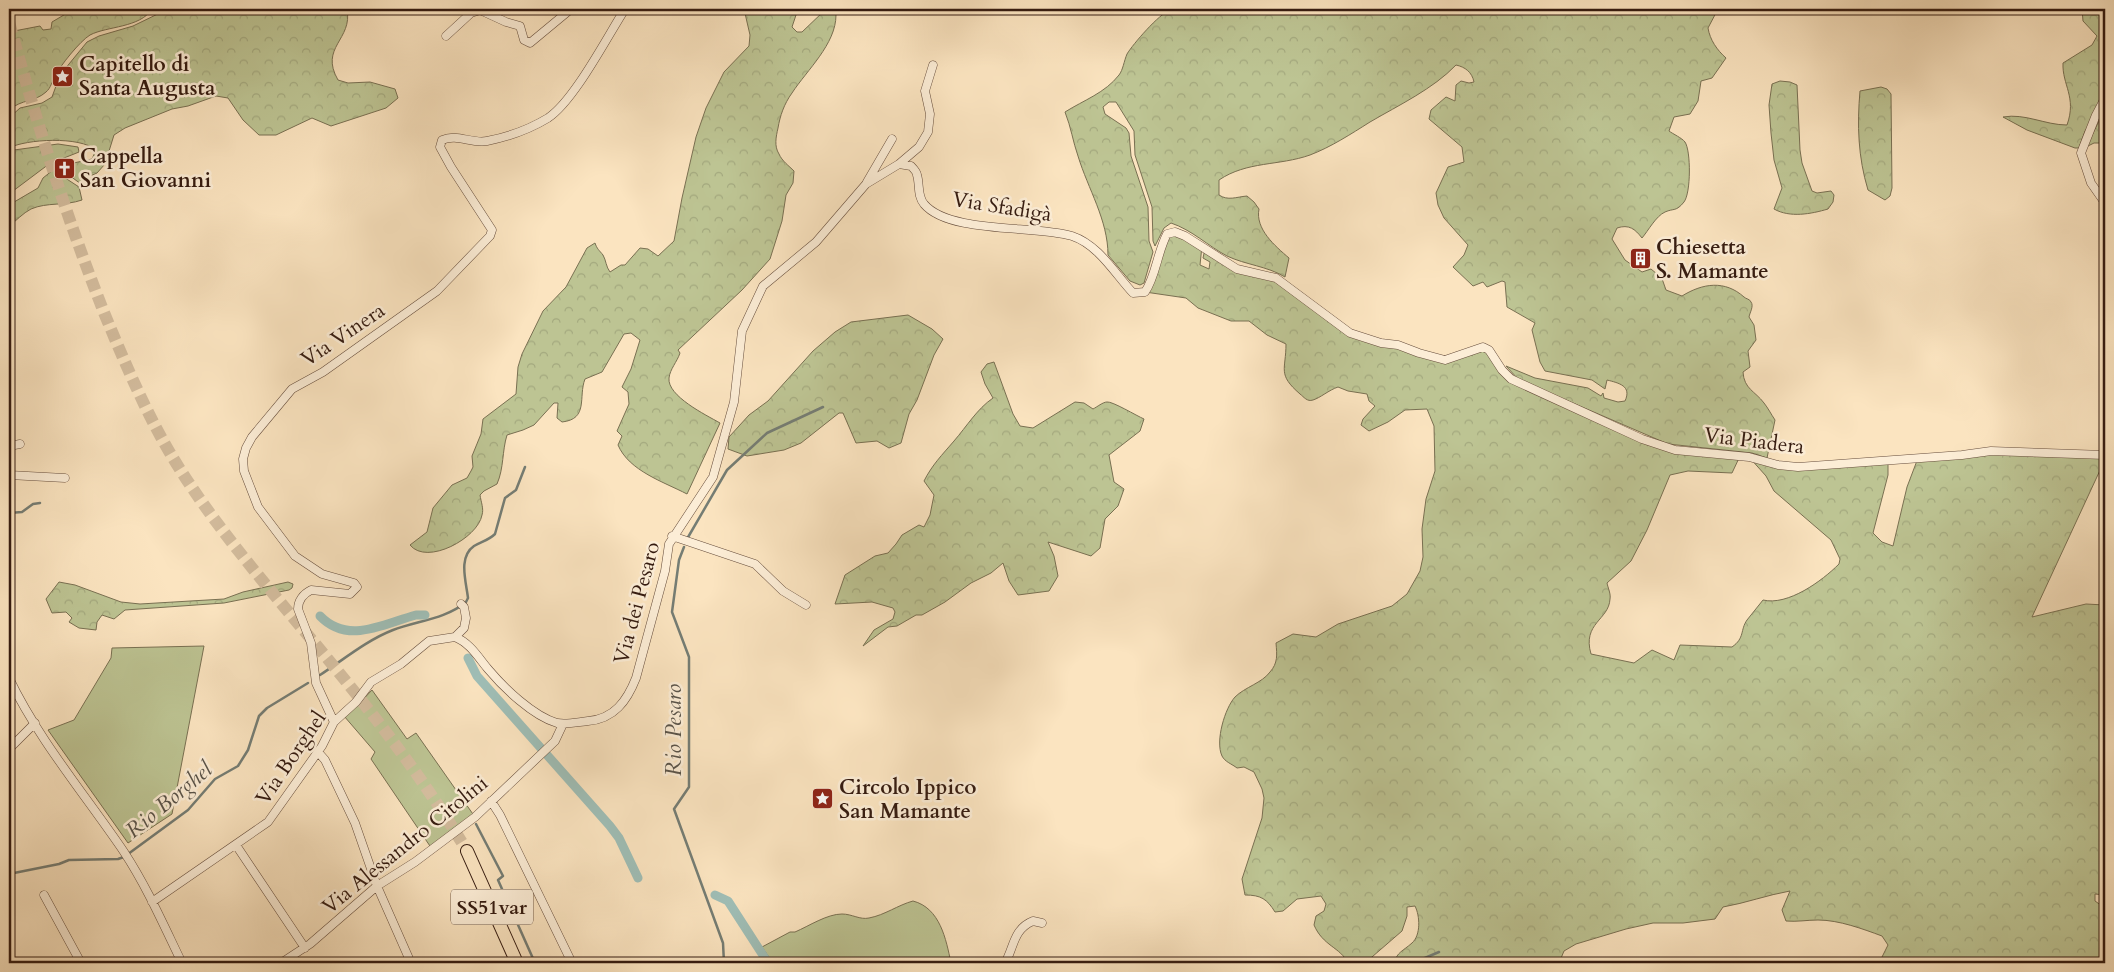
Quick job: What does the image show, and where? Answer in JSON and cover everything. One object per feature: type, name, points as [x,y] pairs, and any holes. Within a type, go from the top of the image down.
[{"type":"main road","name":"SS51var","points":[[467,852],[517,963]]},
{"type":"street","points":[[446,36],[471,13],[480,10],[520,26],[524,40],[530,43],[571,9]]},
{"type":"street","name":"Via Vinera","points":[[334,722],[316,683],[311,643],[298,609],[298,603],[306,592],[311,590],[350,594],[357,587],[348,580],[322,574],[295,556],[289,549],[258,507],[252,493],[243,464],[246,448],[252,437],[292,389],[323,372],[437,291],[490,236],[492,230],[440,147],[442,140],[450,136],[485,142],[529,128],[549,117],[568,98],[625,9]]},
{"type":"street","points":[[866,184],[899,164],[919,147],[928,132],[930,114],[925,91],[933,65]]},
{"type":"street","points":[[2105,98],[2081,153],[2091,183],[2105,203]]},
{"type":"street","points":[[672,536],[713,478],[734,402],[742,330],[762,286],[816,242],[866,184],[892,139]]},
{"type":"street","name":"Via Sfadigà","points":[[899,164],[911,166],[918,174],[918,188],[923,203],[935,214],[983,226],[1055,232],[1073,237],[1089,245],[1133,293],[1144,292],[1149,286],[1167,234],[1175,232],[1185,236],[1237,269],[1276,278],[1350,334],[1381,343],[1398,345],[1445,360],[1459,355]]},
{"type":"street","name":"Via Piadera","points":[[1459,355],[1483,347],[1489,350],[1502,370],[1511,379],[1642,439],[1675,450],[1749,458],[1778,465],[1798,467],[1962,455],[1991,451],[2105,455]]},
{"type":"street","points":[[9,446],[20,444]]},
{"type":"street","points":[[9,475],[65,478]]},
{"type":"street","name":"Via dei Pesaro","points":[[563,724],[596,721],[608,717],[624,702],[631,690],[665,571],[672,536],[755,564],[783,591],[806,605]]},
{"type":"street","points":[[462,605],[466,618],[464,628],[456,637],[473,651],[516,698],[546,718],[563,724]]},
{"type":"street","name":"Via Borghel","points":[[152,902],[272,818],[318,752],[334,722],[356,702],[362,692],[376,677],[401,664],[429,641],[456,637]]},
{"type":"street","points":[[9,678],[35,723],[126,855],[182,963]]},
{"type":"street","points":[[9,749],[35,723]]},
{"type":"street","name":"Via Alessandro Citolini","points":[[281,963],[305,948],[377,886],[475,817],[550,746],[558,736],[563,724]]},
{"type":"street","points":[[318,752],[325,760],[355,823],[377,886],[411,963]]},
{"type":"street","points":[[491,801],[500,815],[572,963]]},
{"type":"street","points":[[236,845],[305,948]]},
{"type":"street","points":[[44,894],[81,963]]},
{"type":"street","points":[[1005,963],[1013,940],[1019,931],[1033,922],[1042,923]]},
{"type":"green space","points":[[74,9],[152,9],[140,20],[90,35],[66,60],[46,92],[9,110],[9,32],[40,26],[43,30],[51,29],[52,22]]},
{"type":"green space","points":[[168,9],[206,9],[248,14],[264,9],[347,9],[348,20],[332,59],[333,69],[338,80],[348,83],[370,82],[395,89],[398,98],[386,108],[331,126],[312,118],[276,135],[259,135],[243,120],[228,98],[216,96],[188,106],[172,109],[125,128],[114,135],[105,164],[97,173],[88,177],[81,184],[66,173],[69,170],[69,164],[92,159],[96,150],[88,146],[53,140],[17,145],[9,148],[10,117],[20,108],[42,103],[52,97],[60,75],[87,42],[99,36],[133,26]]},
{"type":"green space","points":[[744,9],[803,9],[796,15],[792,27],[797,32],[802,32],[824,11],[831,10],[836,15],[835,26],[820,56],[789,97],[780,119],[776,148],[782,159],[794,171],[793,183],[786,195],[782,221],[770,259],[742,290],[678,350],[680,353],[669,378],[674,392],[688,404],[720,423],[687,494],[639,469],[623,454],[618,445],[622,436],[617,431],[629,404],[628,392],[622,387],[631,369],[640,340],[631,333],[624,334],[602,372],[585,379],[581,406],[576,417],[562,422],[557,418],[558,403],[554,403],[534,425],[507,435],[497,484],[480,495],[483,513],[478,524],[471,532],[462,540],[439,551],[418,551],[410,545],[427,532],[433,508],[452,485],[467,478],[473,467],[472,456],[481,434],[483,419],[516,394],[518,367],[522,354],[543,311],[566,287],[587,248],[595,243],[603,255],[610,272],[621,265],[625,265],[640,248],[648,249],[658,256],[674,241],[696,137],[706,108],[724,72],[749,46],[750,35]]},
{"type":"green space","points":[[1718,9],[1708,28],[1714,44],[1726,58],[1712,78],[1701,81],[1698,101],[1690,114],[1674,117],[1669,131],[1684,141],[1687,147],[1689,172],[1688,190],[1684,202],[1679,207],[1665,212],[1658,217],[1642,238],[1634,230],[1625,227],[1617,228],[1612,239],[1625,260],[1642,272],[1651,269],[1657,274],[1660,273],[1666,290],[1682,296],[1706,286],[1722,286],[1737,292],[1750,301],[1752,307],[1749,317],[1754,325],[1756,340],[1748,351],[1750,367],[1743,372],[1745,382],[1764,403],[1775,420],[1767,458],[1752,453],[1668,444],[1524,382],[1518,379],[1506,366],[1535,378],[1588,388],[1601,396],[1603,393],[1604,398],[1618,402],[1625,401],[1627,396],[1626,389],[1616,382],[1607,380],[1605,389],[1592,380],[1545,371],[1540,362],[1532,330],[1535,323],[1507,307],[1505,282],[1502,281],[1487,287],[1483,282],[1473,286],[1453,267],[1464,255],[1468,245],[1444,218],[1438,205],[1436,193],[1448,167],[1464,162],[1462,147],[1429,119],[1431,110],[1446,97],[1455,101],[1456,85],[1461,81],[1474,82],[1470,73],[1456,65],[1437,82],[1326,148],[1310,155],[1241,170],[1219,180],[1219,195],[1229,198],[1247,196],[1259,209],[1260,223],[1267,237],[1289,258],[1285,277],[1271,270],[1227,256],[1186,230],[1171,223],[1164,228],[1155,246],[1153,241],[1152,207],[1135,155],[1134,131],[1116,102],[1109,102],[1103,107],[1105,114],[1126,128],[1129,133],[1131,156],[1148,207],[1149,241],[1153,252],[1144,283],[1140,285],[1130,281],[1108,255],[1105,229],[1076,151],[1065,112],[1107,87],[1120,73],[1127,54],[1135,43],[1159,17],[1171,10]]},
{"type":"green space","points":[[2082,9],[2105,9],[2105,95],[2094,118],[2085,131],[2079,148],[2075,148],[2027,130],[2003,117],[2027,118],[2067,125],[2070,115],[2070,99],[2063,71],[2063,63],[2092,45],[2097,36],[2083,21]]},
{"type":"green space","points":[[1780,81],[1797,85],[1802,163],[1812,191],[1817,193],[1831,191],[1834,195],[1833,202],[1828,209],[1808,214],[1787,214],[1774,209],[1782,188],[1774,160],[1769,105],[1772,84]]},
{"type":"green space","points":[[1881,87],[1887,89],[1891,94],[1892,188],[1890,196],[1885,200],[1868,190],[1860,153],[1859,129],[1860,91]]},
{"type":"green space","points":[[2105,109],[2105,143],[2094,143],[2086,147]]},
{"type":"green space","points":[[58,144],[78,147],[79,152],[49,164],[9,194],[9,153],[14,150]]},
{"type":"green space","points":[[53,170],[79,187],[82,200],[43,205],[31,209],[9,226],[9,205],[38,188],[43,178]]},
{"type":"green space","points":[[1175,232],[1202,246],[1200,265],[1209,269],[1210,262],[1203,258],[1205,249],[1232,264],[1262,273],[1343,329],[1439,360],[1483,347],[1506,374],[1651,443],[1740,456],[1732,473],[1688,471],[1670,475],[1647,530],[1631,561],[1607,583],[1610,595],[1609,606],[1590,635],[1591,654],[1634,663],[1652,650],[1674,660],[1680,645],[1732,647],[1741,637],[1747,620],[1763,600],[1773,601],[1794,596],[1823,578],[1839,564],[1840,559],[1831,540],[1774,491],[1766,476],[1749,457],[1778,465],[1888,460],[1888,475],[1873,533],[1882,542],[1893,546],[1907,487],[1918,458],[1982,451],[2100,454],[2102,466],[2032,617],[2086,604],[2105,605],[2105,895],[2095,894],[2095,901],[2105,908],[2105,963],[1882,963],[1881,959],[1888,945],[1882,936],[1851,925],[1834,922],[1818,920],[1786,921],[1782,910],[1790,891],[1723,907],[1715,919],[1683,923],[1653,923],[1576,944],[1564,951],[1559,963],[1394,963],[1399,954],[1415,940],[1417,935],[1419,920],[1415,906],[1407,907],[1407,916],[1402,931],[1365,963],[1348,963],[1341,953],[1322,938],[1314,925],[1316,916],[1324,911],[1326,904],[1321,896],[1297,899],[1283,911],[1275,912],[1263,899],[1245,895],[1242,879],[1262,818],[1264,798],[1254,772],[1244,767],[1237,768],[1222,756],[1220,734],[1228,709],[1235,697],[1263,679],[1273,669],[1277,651],[1276,643],[1293,634],[1316,637],[1338,624],[1392,606],[1407,594],[1420,571],[1423,557],[1422,529],[1426,499],[1435,471],[1434,426],[1427,409],[1405,410],[1388,422],[1369,431],[1361,425],[1363,419],[1375,406],[1369,401],[1367,394],[1348,391],[1338,387],[1316,399],[1307,400],[1293,387],[1285,376],[1286,344],[1267,335],[1249,321],[1231,321],[1198,308],[1186,298],[1145,292],[1161,245]]},
{"type":"green space","points":[[908,315],[932,329],[943,339],[934,355],[917,400],[909,414],[901,443],[889,448],[877,441],[856,443],[843,413],[839,413],[801,443],[784,450],[747,456],[728,449],[729,437],[749,415],[768,401],[813,351],[835,332],[851,322]]},
{"type":"green space","points":[[994,362],[1013,414],[1020,426],[1033,428],[1075,402],[1084,403],[1093,409],[1110,402],[1144,419],[1140,431],[1109,455],[1114,482],[1124,489],[1118,506],[1105,519],[1100,548],[1091,556],[1048,542],[1054,556],[1058,576],[1049,591],[1018,595],[1009,581],[1003,563],[991,573],[971,583],[945,602],[897,626],[888,627],[863,646],[874,630],[893,619],[895,612],[893,608],[872,602],[835,604],[845,575],[875,556],[888,553],[902,535],[919,525],[924,527],[930,515],[934,495],[924,481],[934,465],[972,418],[993,398],[981,372],[987,364]]},
{"type":"green space","points":[[59,582],[75,585],[121,602],[140,604],[224,599],[243,592],[288,582],[293,584],[289,590],[224,603],[125,610],[114,619],[102,615],[97,622],[96,630],[79,628],[69,622],[72,618],[66,612],[52,613],[46,599]]},
{"type":"green space","points":[[204,646],[172,814],[128,843],[48,730],[74,720],[111,658],[112,648]]},
{"type":"green space","points":[[372,690],[407,739],[416,733],[475,817],[432,849],[371,759],[375,752],[344,716],[355,708]]},
{"type":"green space","points":[[913,901],[930,910],[936,917],[947,944],[951,963],[773,963],[762,947],[790,932],[795,932],[830,916],[842,914],[869,918],[881,915]]},
{"type":"waterway","name":"Rio Pesaro","points":[[687,539],[727,470],[767,433],[823,407]]},
{"type":"waterway","name":"Rio Borghel","points":[[320,675],[383,634],[440,616],[466,602],[468,598],[464,570],[466,556],[474,546],[495,534],[505,498],[516,490],[525,467]]},
{"type":"waterway","points":[[9,513],[22,512],[33,504],[40,503]]},
{"type":"waterway","name":"Rio Pesaro","points":[[684,547],[679,560],[672,612],[689,657],[689,787],[674,809],[723,943],[724,963]]},
{"type":"waterway","points":[[320,616],[331,625],[354,631],[379,627],[416,615],[425,615]]},
{"type":"waterway","points":[[468,658],[477,676],[610,826],[619,838],[638,878]]},
{"type":"waterway","name":"Rio Borghel","points":[[9,874],[59,864],[69,860],[118,859],[124,857],[188,810],[215,779],[238,766],[248,750],[259,716],[267,708],[308,683]]},
{"type":"waterway","points":[[476,824],[503,876],[498,880],[535,963]]},
{"type":"waterway","points":[[715,895],[728,901],[768,963]]},
{"type":"waterway","points":[[1413,963],[1439,952]]},
{"type":"tunnel","points":[[9,22],[53,170],[91,279],[128,369],[163,441],[202,503],[234,545],[346,681],[410,764],[467,851]]},
{"type":"place","name":"Capitello di Santa Augusta","points":[[63,76]]},
{"type":"place","name":"Cappella San Giovanni","points":[[64,168]]},
{"type":"place","name":"Chiesetta S. Mamante","points":[[1640,259]]},
{"type":"place","name":"Circolo Ippico San Mamante","points":[[823,799]]}]
